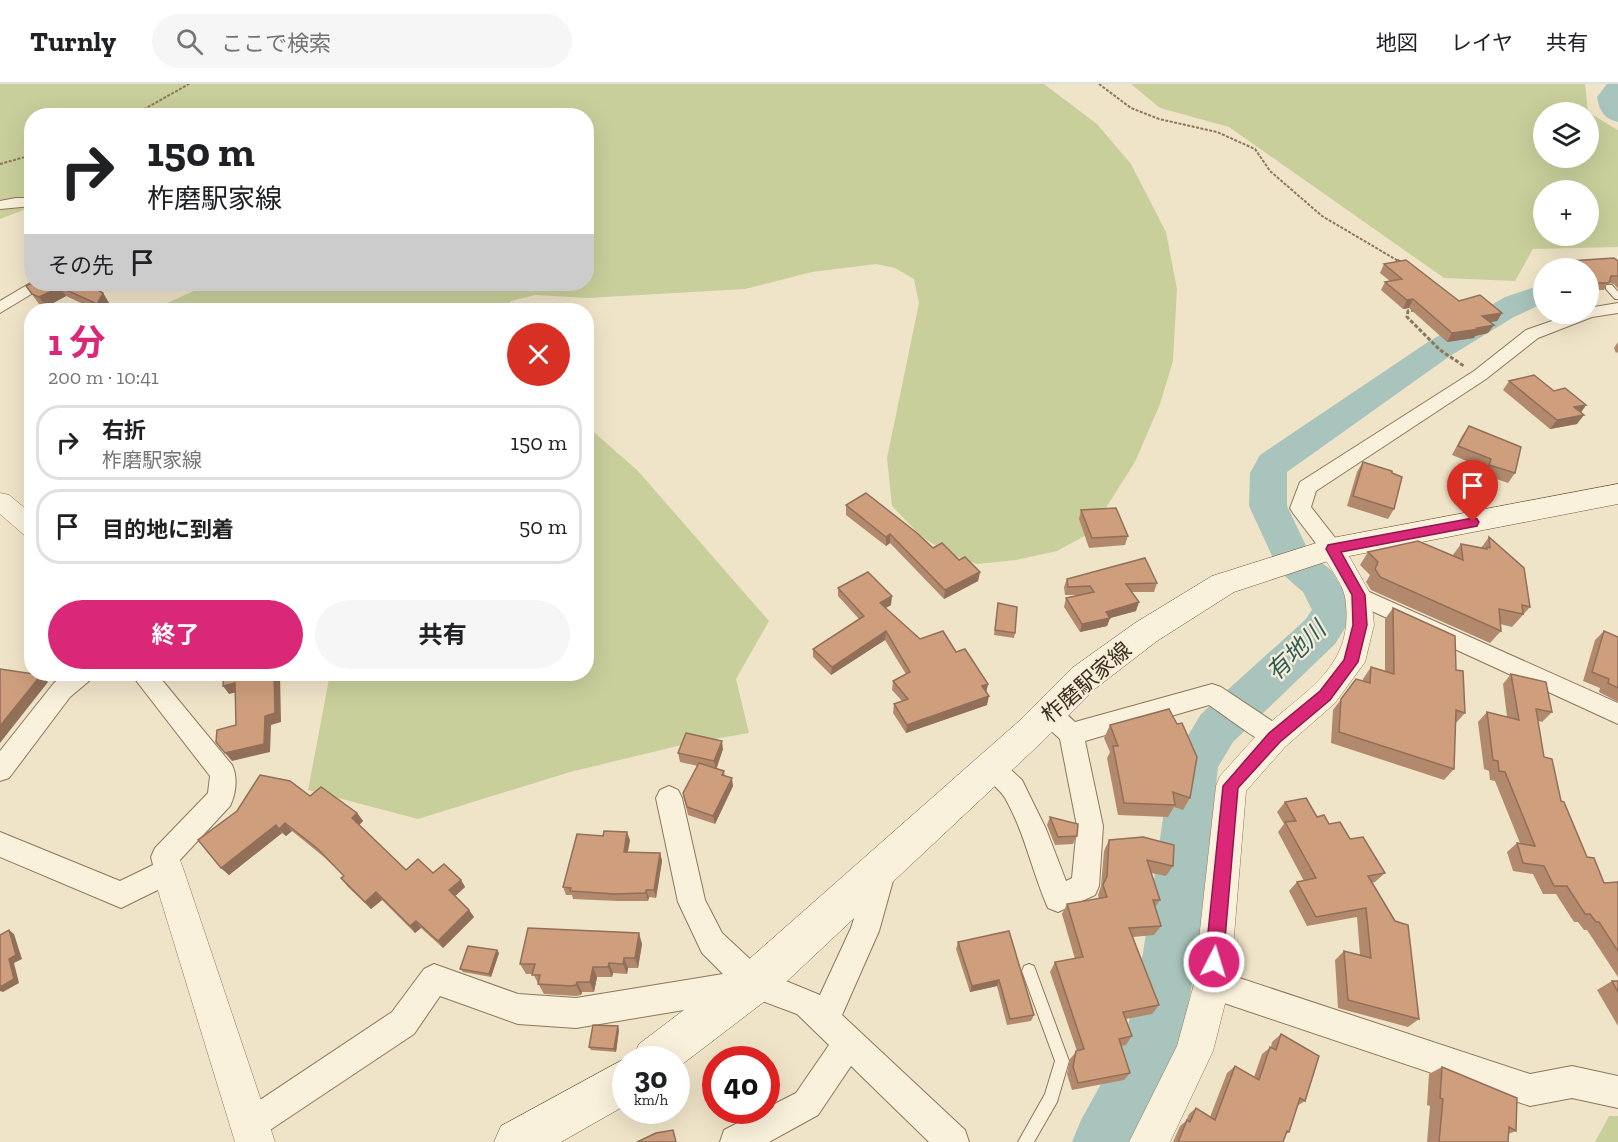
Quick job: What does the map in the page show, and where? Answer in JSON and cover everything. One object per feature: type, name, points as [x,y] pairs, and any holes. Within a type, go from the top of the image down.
[{"type":"main road","name":"柞磨駅家線","points":[[671,1046],[754,984],[990,767],[1060,724],[1084,678],[1146,632],[1223,584],[1313,555],[1618,494]]},
{"type":"main road","points":[[517,1142],[612,1088]]},
{"type":"street","points":[[0,206],[24,202]]},
{"type":"street","points":[[0,308],[28,291]]},
{"type":"street","points":[[1599,311],[1618,308]]},
{"type":"street","points":[[1558,324],[1532,334],[1480,375],[1307,487],[1300,508],[1313,555],[1358,595],[1618,714]]},
{"type":"street","points":[[0,501],[24,521]]},
{"type":"street","points":[[1149,1142],[1194,1051],[1212,984],[1231,786],[1270,734],[1325,695],[1351,662],[1360,625],[1358,595]]},
{"type":"street","points":[[0,770],[62,690],[73,681]]},
{"type":"street","points":[[149,681],[223,773],[221,798],[165,856],[253,1134],[403,1023],[434,979],[518,1009],[576,1013],[754,984]]},
{"type":"street","points":[[990,767],[1014,788],[1033,829],[1058,899],[1085,886],[1090,826],[1060,724],[1212,694],[1270,734]]},
{"type":"street","points":[[669,798],[692,902],[712,943],[754,984],[807,1003],[953,1142]]},
{"type":"street","points":[[0,844],[121,895],[168,871]]},
{"type":"street","points":[[825,1020],[865,931],[885,862]]},
{"type":"street","points":[[1212,984],[1530,1090],[1572,1082],[1618,1092]]},
{"type":"street","points":[[736,1142],[807,1104],[848,1043]]},
{"type":"lane","points":[[1609,287],[1618,297]]},
{"type":"lane","points":[[1026,1142],[1053,1097],[1062,1061],[1029,971]]},
{"type":"path","points":[[146,108],[189,84]]},
{"type":"path","points":[[1099,84],[1131,108],[1159,119],[1217,132],[1255,149],[1270,171],[1322,216],[1407,265]]},
{"type":"path","points":[[0,164],[24,157]]},
{"type":"path","points":[[1420,308],[1408,311],[1407,317],[1450,359],[1480,375]]},
{"type":"green space","points":[[0,84],[1044,84],[1097,124],[1131,164],[1166,232],[1177,289],[1173,361],[1160,404],[1135,462],[1090,533],[1057,551],[1016,560],[977,564],[947,553],[921,536],[892,506],[887,458],[919,303],[914,279],[895,268],[876,264],[812,272],[745,289],[588,298],[535,295],[509,303],[167,303],[194,291],[594,291],[594,108],[24,108],[24,210],[0,219]]},
{"type":"green space","points":[[1131,84],[1585,84],[1587,102],[1533,102],[1533,168],[1599,168],[1599,119],[1618,130],[1618,247],[1533,249],[1515,281],[1444,278],[1229,127],[1160,108]]},
{"type":"green space","points":[[594,432],[638,471],[769,621],[736,679],[749,733],[690,743],[570,772],[418,819],[308,790],[329,681],[594,681]]},
{"type":"green space","points":[[1609,1116],[1618,1116],[1618,1142],[1595,1142]]},
{"type":"building","points":[[1614,258],[1618,261],[1618,276],[1611,276],[1609,283],[1599,283],[1599,259]]},
{"type":"building","points":[[1406,260],[1459,301],[1480,295],[1502,313],[1482,316],[1494,325],[1452,333],[1413,299],[1407,300],[1385,282],[1402,279],[1384,264]]},
{"type":"building","points":[[30,291],[52,291],[39,297]]},
{"type":"building","points":[[69,291],[103,293],[98,303]]},
{"type":"building","points":[[1534,375],[1554,391],[1565,388],[1586,405],[1574,407],[1584,415],[1557,420],[1509,381]]},
{"type":"building","points":[[1469,426],[1521,447],[1515,473],[1489,465],[1491,459],[1458,446]]},
{"type":"building","points":[[1363,462],[1392,471],[1402,477],[1394,509],[1353,496]]},
{"type":"building","points":[[866,493],[933,548],[942,543],[959,560],[965,557],[980,572],[945,590],[890,534],[886,537],[846,505]]},
{"type":"building","points":[[1116,508],[1128,536],[1092,538],[1081,510]]},
{"type":"building","points":[[1489,537],[1524,568],[1530,607],[1522,605],[1523,614],[1499,609],[1501,631],[1380,577],[1375,569],[1378,562],[1368,552],[1418,541],[1463,560],[1461,544],[1487,549],[1487,547],[1490,548]]},
{"type":"building","points":[[1145,558],[1157,583],[1126,584],[1139,602],[1106,612],[1110,618],[1082,624],[1066,598],[1094,592],[1090,586],[1068,587],[1067,579]]},
{"type":"building","points":[[868,572],[892,596],[880,603],[920,639],[943,631],[956,652],[965,649],[988,684],[982,686],[989,696],[907,725],[894,704],[908,699],[893,681],[910,672],[886,631],[832,667],[813,649],[864,616],[838,588]]},
{"type":"building","points":[[998,603],[1017,607],[1015,633],[995,630]]},
{"type":"building","points":[[1393,608],[1455,636],[1456,670],[1463,671],[1465,713],[1456,710],[1454,769],[1339,732],[1341,699],[1356,679],[1370,683],[1371,667],[1394,674]]},
{"type":"building","points":[[1604,631],[1618,637],[1618,688],[1608,683],[1609,679],[1592,672]]},
{"type":"building","points":[[0,669],[24,673],[24,681],[36,681],[0,726]]},
{"type":"building","points":[[1511,674],[1546,682],[1552,712],[1536,709],[1544,757],[1552,759],[1561,801],[1564,802],[1587,857],[1594,858],[1604,883],[1618,882],[1618,951],[1599,922],[1596,922],[1590,914],[1585,914],[1567,886],[1554,886],[1544,866],[1523,863],[1517,843],[1535,846],[1505,772],[1499,771],[1498,761],[1493,760],[1487,712],[1519,720]]},
{"type":"building","points":[[223,681],[274,681],[275,713],[265,716],[264,744],[225,753],[216,742],[217,730],[236,725],[235,683],[223,686]]},
{"type":"building","points":[[1169,709],[1177,724],[1182,723],[1197,757],[1190,798],[1173,792],[1175,805],[1124,803],[1113,746],[1118,746],[1110,725]]},
{"type":"building","points":[[686,733],[722,741],[714,761],[678,753]]},
{"type":"building","points":[[699,763],[724,771],[722,775],[732,778],[713,816],[687,807],[683,793]]},
{"type":"building","points":[[260,775],[290,781],[310,796],[321,787],[357,813],[352,818],[406,870],[418,859],[433,873],[444,864],[461,880],[449,890],[469,910],[438,941],[416,921],[410,926],[376,892],[365,902],[341,878],[344,876],[318,849],[285,823],[279,829],[276,825],[221,868],[198,840],[237,811]]},
{"type":"building","points":[[1306,798],[1317,817],[1324,815],[1329,824],[1340,822],[1350,839],[1363,837],[1385,873],[1368,876],[1395,921],[1408,925],[1419,1019],[1348,1000],[1344,951],[1371,958],[1366,908],[1316,917],[1297,882],[1316,878],[1285,822],[1296,821],[1285,802]]},
{"type":"building","points":[[1050,817],[1078,824],[1077,836],[1058,837]]},
{"type":"building","points":[[604,831],[627,832],[624,852],[660,853],[654,890],[646,890],[646,893],[615,894],[570,891],[571,888],[563,887],[577,834],[603,836]]},
{"type":"building","points":[[1143,837],[1174,845],[1173,866],[1147,860],[1160,900],[1153,900],[1161,926],[1129,928],[1159,1005],[1123,1012],[1132,1036],[1119,1039],[1130,1073],[1078,1083],[1073,1067],[1076,1051],[1084,1049],[1055,962],[1083,957],[1067,904],[1107,897],[1103,885],[1107,876],[1109,840]]},
{"type":"building","points":[[528,928],[639,933],[635,958],[624,958],[623,964],[609,963],[608,967],[593,967],[590,982],[577,982],[576,985],[571,986],[538,984],[540,975],[532,975],[535,964],[520,964]]},
{"type":"building","points":[[9,930],[16,955],[9,959],[14,979],[0,987],[0,935]]},
{"type":"building","points":[[1009,931],[1034,1015],[1010,1019],[999,980],[972,986],[958,942]]},
{"type":"building","points":[[468,946],[497,950],[489,974],[460,969]]},
{"type":"building","points":[[1612,981],[1618,981],[1618,992]]},
{"type":"building","points":[[593,1025],[618,1026],[612,1049],[589,1047]]},
{"type":"building","points":[[1281,1034],[1319,1056],[1305,1101],[1300,1098],[1289,1132],[1287,1131],[1283,1142],[1178,1142],[1187,1120],[1190,1122],[1196,1108],[1215,1120],[1235,1066],[1259,1080],[1270,1047],[1276,1050]]},
{"type":"building","points":[[1442,1067],[1517,1098],[1516,1131],[1509,1127],[1508,1142],[1439,1142],[1443,1099],[1440,1098]]},
{"type":"building","points":[[673,1130],[676,1142],[637,1142],[656,1133]]},
{"type":"waterway","name":"有地川","points":[[1618,86],[1609,97],[1611,108],[1618,115]]},
{"type":"waterway","name":"有地川","points":[[1103,1142],[1152,1049],[1170,953],[1195,764],[1217,728],[1320,632],[1334,612],[1318,582],[1293,561],[1268,506],[1268,473],[1273,464],[1439,349],[1503,310],[1533,297]]},
{"type":"route","points":[[1214,962],[1231,786],[1274,738],[1325,695],[1351,662],[1360,625],[1358,595],[1332,549],[1473,522]]}]
